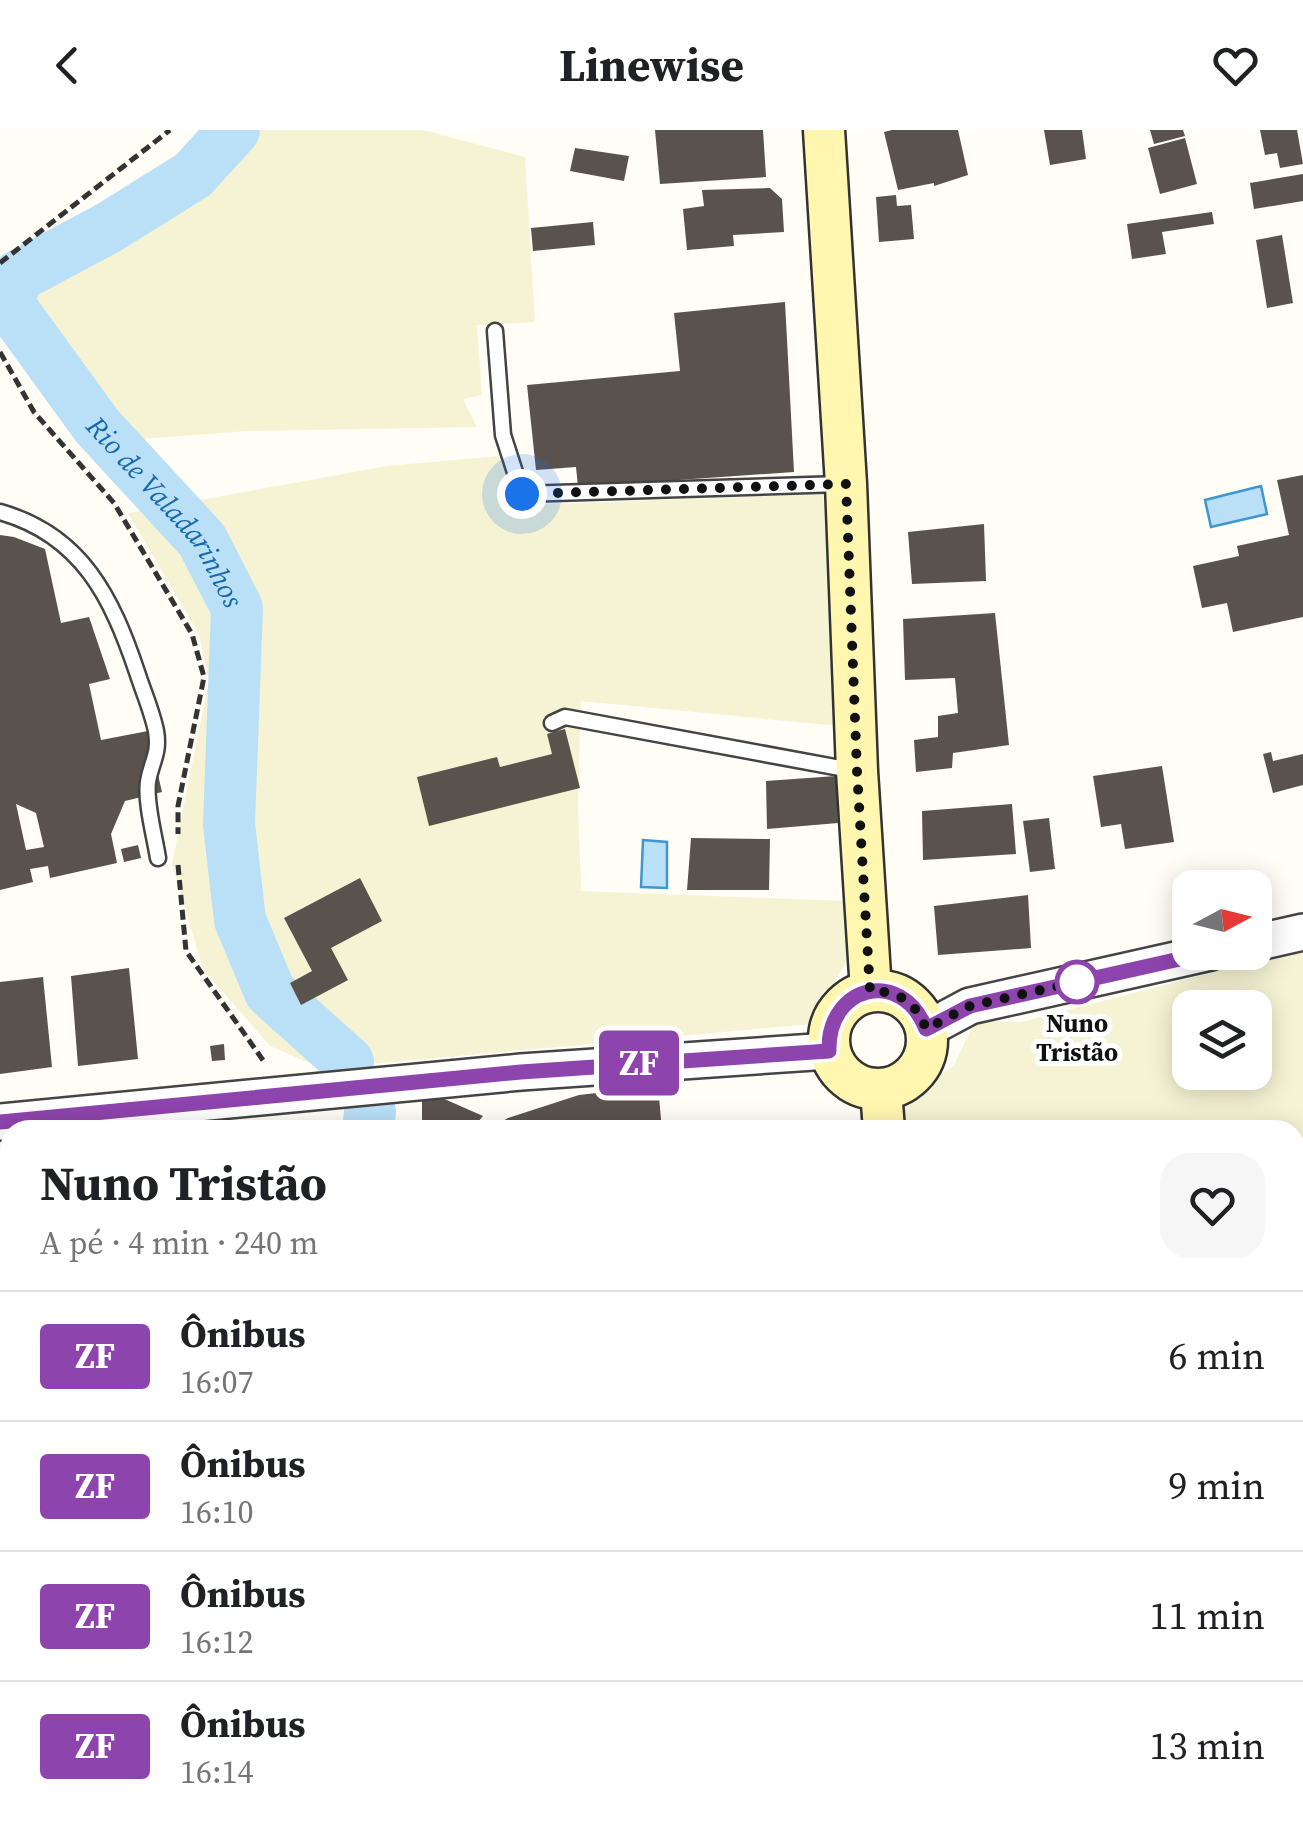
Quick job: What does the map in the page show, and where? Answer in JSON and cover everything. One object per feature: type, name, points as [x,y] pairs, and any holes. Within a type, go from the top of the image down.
[{"type":"main road","points":[[824,130],[846,484],[870,991]]},
{"type":"main road","points":[[870,991],[900,995],[912,1004],[926,1029],[927,1046],[912,1076],[898,1086],[881,1090],[854,1084],[834,1064],[829,1051],[833,1019],[855,996],[870,991]]},
{"type":"main road","points":[[881,1090],[883,1120]]},
{"type":"street","points":[[1272,939],[1303,932]]},
{"type":"street","points":[[926,1029],[970,1006],[1172,961]]},
{"type":"street","points":[[21,1120],[521,1072],[829,1051]]},
{"type":"lane","points":[[495,331],[503,435],[522,494],[846,484]]},
{"type":"lane","points":[[0,512],[45,529],[77,555],[105,594],[122,628],[156,730],[158,755],[148,784],[158,858]]},
{"type":"lane","points":[[552,722],[565,717],[857,771]]},
{"type":"path","points":[[0,263],[170,130]]},
{"type":"shaded area","points":[[252,130],[423,130],[525,157],[535,322],[477,325],[482,395],[463,399],[477,427],[247,431],[129,440],[36,319],[36,278],[125,237],[211,170]]},
{"type":"shaded area","points":[[500,456],[525,505],[823,494],[848,727],[581,701],[578,802],[581,891],[846,901],[852,951],[812,1024],[368,1064],[307,1062],[270,1046],[203,969],[172,864],[209,680],[199,634],[128,513],[387,466]]},
{"type":"shaded area","points":[[1303,949],[1303,1120],[871,1120],[872,1104],[918,1093],[954,1065],[975,1021],[1022,1022],[1222,970],[1272,970],[1272,957]]},
{"type":"water","points":[[1261,486],[1267,514],[1211,527],[1205,500]]},
{"type":"water","points":[[643,840],[667,842],[667,888],[641,887]]},
{"type":"building","points":[[655,130],[763,130],[766,177],[660,184]]},
{"type":"building","points":[[958,130],[968,175],[934,186],[898,190],[884,132]]},
{"type":"building","points":[[1044,130],[1082,130],[1086,159],[1050,165]]},
{"type":"building","points":[[1150,130],[1183,130],[1185,136],[1154,144]]},
{"type":"building","points":[[1260,130],[1297,130],[1303,164],[1280,168],[1277,153],[1265,155]]},
{"type":"building","points":[[1185,138],[1197,184],[1160,194],[1148,148]]},
{"type":"building","points":[[575,148],[629,156],[624,181],[570,171]]},
{"type":"building","points":[[1303,174],[1303,201],[1254,209],[1250,183]]},
{"type":"building","points":[[770,188],[782,199],[784,232],[733,235],[734,246],[687,250],[683,209],[704,206],[702,190]]},
{"type":"building","points":[[896,195],[897,206],[911,205],[914,239],[879,242],[876,197]]},
{"type":"building","points":[[1212,212],[1214,224],[1162,232],[1166,254],[1132,259],[1127,224]]},
{"type":"building","points":[[593,222],[595,245],[533,251],[531,228]]},
{"type":"building","points":[[1282,235],[1293,303],[1267,308],[1256,240]]},
{"type":"building","points":[[785,302],[794,472],[578,487],[576,467],[536,470],[527,385],[680,371],[674,313]]},
{"type":"building","points":[[1303,475],[1303,617],[1233,632],[1227,603],[1202,608],[1193,566],[1239,556],[1237,546],[1289,535],[1277,480]]},
{"type":"building","points":[[984,524],[986,581],[912,584],[908,532]]},
{"type":"building","points":[[0,535],[45,549],[61,623],[89,617],[110,679],[89,684],[101,740],[148,731],[162,792],[125,801],[111,834],[117,863],[50,878],[48,866],[30,869],[33,882],[0,890]],"holes":[[[16,804],[36,813],[44,847],[26,850]]]},
{"type":"building","points":[[995,613],[1009,745],[953,753],[952,768],[916,772],[914,740],[938,737],[938,716],[958,713],[955,678],[905,680],[903,619]]},
{"type":"building","points":[[565,729],[580,788],[429,826],[417,777],[497,757],[500,767],[552,754],[547,734]]},
{"type":"building","points":[[1271,752],[1273,761],[1303,754],[1303,785],[1273,793],[1263,754]]},
{"type":"building","points":[[1162,766],[1174,842],[1125,849],[1121,824],[1101,827],[1093,776]]},
{"type":"building","points":[[836,776],[838,823],[767,829],[766,781]]},
{"type":"building","points":[[1012,804],[1016,854],[923,860],[922,811]]},
{"type":"building","points":[[1049,818],[1055,869],[1030,872],[1023,821]]},
{"type":"building","points":[[691,838],[770,839],[769,890],[687,890]]},
{"type":"building","points":[[138,845],[141,858],[124,862],[121,849]]},
{"type":"building","points":[[360,878],[382,921],[331,948],[348,980],[301,1005],[290,983],[312,971],[284,918]]},
{"type":"building","points":[[1028,895],[1031,948],[938,955],[934,906]]},
{"type":"building","points":[[129,968],[138,1059],[78,1066],[71,976]]},
{"type":"building","points":[[43,977],[52,1067],[0,1074],[0,982]]},
{"type":"building","points":[[224,1044],[225,1060],[212,1061],[210,1046]]},
{"type":"building","points":[[658,1086],[661,1120],[504,1120],[579,1095]]},
{"type":"building","points":[[442,1098],[483,1116],[480,1120],[422,1120],[422,1099]]},
{"type":"waterway","name":"Rio de Valadarinhos","points":[[234,130],[193,175],[108,228],[18,276],[7,302],[97,426],[202,540],[237,608],[229,824],[240,920],[270,992],[348,1062]]},
{"type":"waterway","name":"Rio de Valadarinhos","points":[[369,1120],[370,1112]]},
{"type":"bus line","name":"ZF","points":[[21,1120],[521,1072],[829,1051],[833,1019],[855,996],[870,991],[900,995],[921,1015],[926,1029],[970,1006],[1172,961]]},
{"type":"place","name":"Nuno Tristão","points":[[1077,982]]},
{"type":"route","points":[[522,494],[846,484],[870,991],[900,995],[921,1015],[926,1029],[970,1006],[1077,982]]}]
